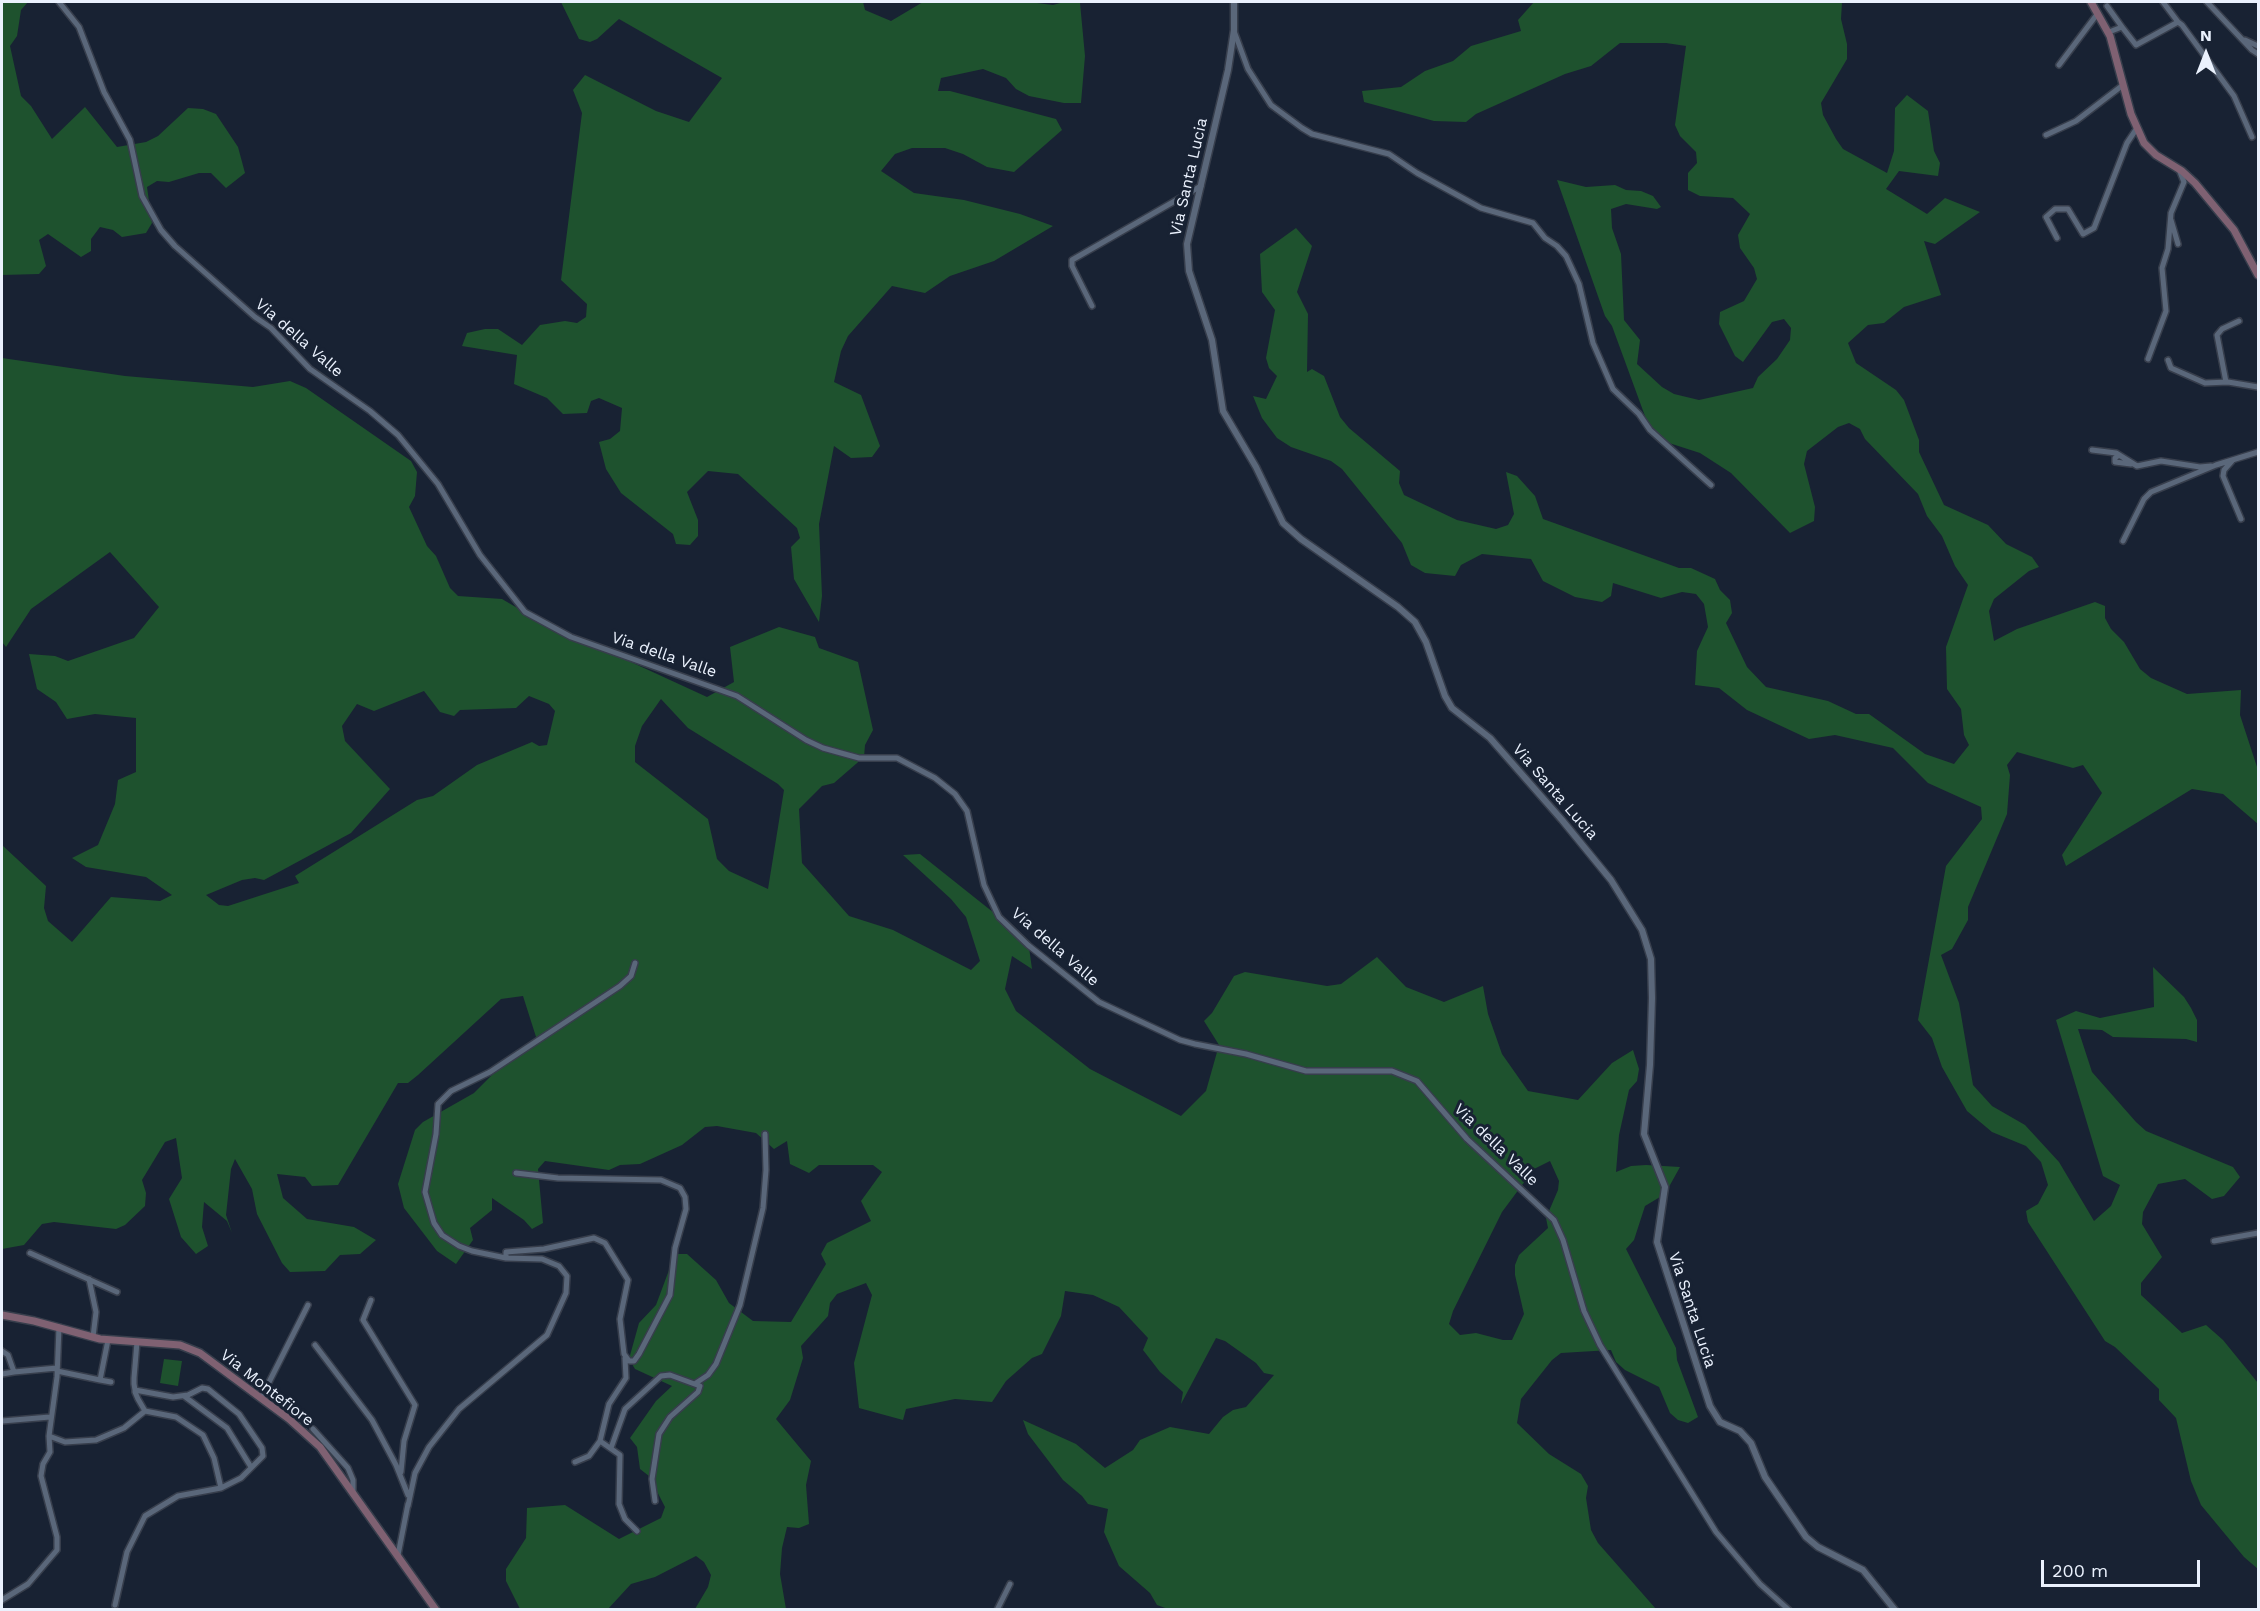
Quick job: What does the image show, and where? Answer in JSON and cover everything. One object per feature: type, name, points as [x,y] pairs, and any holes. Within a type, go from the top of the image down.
[{"type":"main road","points":[[2091,2],[2109,33],[2137,128],[2151,151],[2195,183],[2234,230],[2259,275]]},
{"type":"main road","name":"Via Montefiore","points":[[2,1315],[108,1340],[174,1344],[191,1348],[261,1398],[317,1444],[354,1492],[436,1610]]},
{"type":"street","name":"Via della Valle","points":[[59,2],[79,27],[104,92],[130,140],[142,196],[164,234],[255,317],[273,330],[307,367],[376,416],[398,435],[438,484],[480,555],[523,611],[565,634],[742,698],[788,729],[823,748],[859,758],[897,758],[935,778],[955,794],[967,811],[984,885],[999,917],[1028,945],[1099,1002],[1184,1042],[1246,1054],[1306,1071],[1392,1071],[1417,1081],[1472,1145],[1554,1220],[1563,1240],[1584,1311],[1600,1345],[1716,1532],[1760,1584],[1789,1610]]},
{"type":"street","name":"Via Santa Lucia","points":[[1234,2],[1234,30],[1228,70],[1202,185],[1188,235],[1188,263],[1210,334],[1220,399],[1227,419],[1256,467],[1274,510],[1283,523],[1301,539],[1412,619],[1424,636],[1445,696],[1452,708],[1490,738],[1562,820],[1611,880],[1642,930],[1651,959],[1652,998],[1650,1065],[1644,1134],[1662,1174],[1665,1187],[1656,1242],[1710,1406],[1719,1420],[1742,1433],[1751,1443],[1765,1477],[1806,1537],[1818,1547],[1863,1570],[1895,1610]]},
{"type":"street","points":[[2163,2],[2178,22],[2190,33],[2234,96],[2252,137]]},
{"type":"street","points":[[2207,2],[2259,54]]},
{"type":"street","points":[[2107,6],[2136,45],[2178,22]]},
{"type":"street","points":[[2059,64],[2098,13]]},
{"type":"street","points":[[2109,33],[2122,27]]},
{"type":"street","points":[[1234,30],[1248,69],[1271,105],[1302,128],[1312,134],[1389,154],[1417,173],[1480,208],[1533,223],[1545,238],[1566,256],[1579,284],[1593,343],[1613,389],[1639,414],[1650,430],[1711,486]]},
{"type":"street","points":[[2241,38],[2259,46]]},
{"type":"street","points":[[2046,135],[2078,120],[2123,85]]},
{"type":"street","points":[[2057,238],[2046,217],[2055,209],[2068,209],[2083,234],[2094,228],[2127,143],[2137,128]]},
{"type":"street","points":[[2148,359],[2166,311],[2162,268],[2168,248],[2171,213],[2184,182],[2177,168]]},
{"type":"street","points":[[1092,306],[1072,266],[1072,260],[1202,185]]},
{"type":"street","points":[[2171,213],[2178,244]]},
{"type":"street","points":[[2226,382],[2217,335],[2222,329],[2239,321]]},
{"type":"street","points":[[2168,360],[2173,369],[2205,383],[2226,382],[2259,387]]},
{"type":"street","points":[[2092,450],[2119,455],[2132,465],[2160,461],[2202,467],[2216,465]]},
{"type":"street","points":[[2123,541],[2149,493],[2216,465],[2259,452]]},
{"type":"street","points":[[2234,459],[2223,474],[2241,519]]},
{"type":"street","points":[[398,1555],[418,1464],[435,1438],[459,1409],[547,1335],[566,1293],[566,1273],[555,1263],[542,1259],[506,1258],[480,1253],[459,1246],[442,1235],[434,1223],[425,1192],[436,1134],[438,1104],[451,1091],[490,1072],[620,986],[631,976],[635,963]]},
{"type":"street","points":[[696,1383],[708,1375],[716,1364],[740,1305],[764,1201],[767,1164],[765,1134]]},
{"type":"street","points":[[516,1173],[558,1178],[661,1180],[672,1183],[684,1194],[686,1209],[675,1248],[668,1300],[637,1357],[633,1361],[627,1360],[624,1351]]},
{"type":"street","points":[[2214,1241],[2259,1233]]},
{"type":"street","points":[[506,1258],[505,1253],[509,1251],[544,1249],[594,1238],[603,1242],[628,1280],[620,1316],[626,1378],[609,1404],[600,1440],[592,1454],[575,1462]]},
{"type":"street","points":[[30,1253],[117,1292]]},
{"type":"street","points":[[89,1279],[96,1312],[93,1337]]},
{"type":"street","points":[[371,1300],[363,1314],[363,1321],[415,1406],[403,1447],[401,1477]]},
{"type":"street","points":[[261,1398],[308,1305]]},
{"type":"street","points":[[2,1600],[28,1584],[57,1550],[57,1541],[41,1476],[43,1464],[50,1452],[50,1417],[57,1370],[59,1327]]},
{"type":"street","points":[[100,1380],[108,1340]]},
{"type":"street","points":[[136,1342],[135,1390],[145,1412]]},
{"type":"street","points":[[315,1345],[372,1420],[408,1493],[408,1506]]},
{"type":"street","points":[[2,1351],[8,1355],[14,1372]]},
{"type":"street","points":[[2,1374],[57,1370],[111,1382]]},
{"type":"street","points":[[611,1448],[625,1409],[661,1376],[670,1375],[700,1386],[700,1390],[674,1412],[659,1434],[652,1479],[655,1501]]},
{"type":"street","points":[[115,1605],[127,1552],[144,1516],[160,1504],[180,1495],[221,1488],[239,1479],[263,1457],[264,1451],[233,1408],[205,1388],[184,1396],[164,1397],[135,1390]]},
{"type":"street","points":[[184,1396],[227,1428],[251,1467]]},
{"type":"street","points":[[49,1436],[65,1443],[96,1440],[127,1426],[145,1412],[176,1418],[200,1431],[212,1453],[221,1488]]},
{"type":"street","points":[[2,1422],[50,1417]]},
{"type":"street","points":[[313,1429],[350,1470],[354,1492]]},
{"type":"street","points":[[600,1440],[602,1445],[620,1455],[622,1463],[618,1501],[621,1512],[637,1531]]},
{"type":"street","points":[[997,1610],[1010,1584]]},
{"type":"green space","points":[[2,2],[28,2],[21,10],[17,36],[10,46],[21,96],[31,106],[52,139],[85,107],[117,147],[146,142],[158,136],[188,108],[203,109],[216,114],[238,147],[245,173],[226,188],[211,173],[199,173],[169,182],[157,181],[147,187],[152,223],[146,233],[122,237],[113,230],[100,227],[91,239],[91,251],[81,257],[48,234],[39,240],[46,266],[39,274],[2,275]]},
{"type":"green space","points":[[561,2],[863,2],[865,10],[891,21],[923,2],[1029,2],[1053,5],[1064,2],[1080,3],[1085,56],[1081,103],[1064,103],[1029,96],[1016,89],[1006,78],[983,69],[941,78],[938,91],[950,91],[1056,119],[1062,130],[1014,172],[987,167],[963,154],[945,148],[912,148],[895,154],[881,171],[914,193],[964,200],[1020,214],[1053,226],[994,261],[950,276],[925,293],[892,286],[848,336],[841,351],[834,382],[861,395],[880,446],[872,457],[851,458],[834,446],[819,524],[822,596],[819,622],[794,579],[791,547],[800,538],[797,528],[738,474],[708,471],[687,492],[698,520],[698,536],[690,545],[676,544],[673,534],[621,493],[606,469],[599,442],[610,439],[620,431],[622,408],[599,398],[591,401],[587,413],[563,414],[547,398],[514,384],[517,355],[462,346],[467,333],[485,329],[498,329],[522,345],[540,325],[565,321],[577,323],[586,317],[587,304],[561,280],[582,113],[573,90],[585,75],[656,111],[689,122],[722,78],[619,19],[597,39],[590,42],[579,39]]},
{"type":"green space","points":[[1534,2],[1842,2],[1841,19],[1847,44],[1847,59],[1821,103],[1823,115],[1836,139],[1843,149],[1887,173],[1894,151],[1895,108],[1907,95],[1928,111],[1934,151],[1940,163],[1938,176],[1899,171],[1886,189],[1927,214],[1945,198],[1980,212],[1935,244],[1924,241],[1941,295],[1904,307],[1884,323],[1868,325],[1848,343],[1856,363],[1896,390],[1904,400],[1919,440],[1919,452],[1944,505],[1988,525],[2006,544],[2032,557],[2039,567],[2029,571],[1994,599],[1989,611],[1994,641],[2017,629],[2095,602],[2105,606],[2105,618],[2111,629],[2124,642],[2140,669],[2151,678],[2187,694],[2241,690],[2240,715],[2258,770],[2258,824],[2223,794],[2192,789],[2066,866],[2062,855],[2102,793],[2083,765],[2073,768],[2017,752],[2007,765],[2010,775],[2007,814],[1968,907],[1968,920],[1952,949],[1941,955],[1959,1003],[1973,1085],[1992,1106],[2025,1125],[2059,1162],[2094,1221],[2111,1206],[2120,1185],[2103,1176],[2056,1020],[2076,1011],[2100,1018],[2154,1007],[2153,967],[2184,997],[2191,1008],[2197,1020],[2197,1042],[2186,1039],[2113,1037],[2102,1030],[2078,1029],[2092,1072],[2136,1122],[2146,1131],[2233,1167],[2240,1177],[2224,1196],[2212,1199],[2185,1179],[2158,1184],[2143,1212],[2142,1224],[2162,1257],[2141,1283],[2141,1295],[2182,1333],[2206,1325],[2223,1340],[2258,1383],[2258,1569],[2244,1557],[2201,1505],[2191,1481],[2176,1418],[2159,1400],[2159,1389],[2115,1347],[2105,1341],[2028,1222],[2026,1211],[2038,1204],[2048,1185],[2041,1162],[2026,1146],[1992,1132],[1967,1111],[1942,1067],[1932,1038],[1918,1020],[1946,866],[1982,819],[1981,807],[1928,783],[1893,748],[1835,735],[1809,739],[1747,710],[1719,688],[1695,685],[1697,651],[1708,627],[1704,604],[1696,594],[1682,592],[1661,598],[1613,583],[1611,596],[1602,602],[1575,597],[1543,581],[1531,559],[1482,554],[1461,565],[1455,576],[1425,573],[1411,565],[1402,543],[1342,469],[1331,461],[1291,447],[1277,438],[1262,418],[1253,396],[1266,399],[1277,376],[1269,368],[1266,358],[1275,310],[1262,292],[1260,254],[1296,228],[1312,246],[1297,292],[1308,314],[1307,372],[1312,369],[1324,376],[1340,417],[1349,428],[1400,471],[1399,483],[1404,495],[1457,520],[1496,529],[1508,525],[1514,514],[1506,472],[1517,476],[1535,496],[1543,519],[1679,568],[1691,568],[1715,579],[1720,590],[1730,600],[1732,613],[1726,623],[1747,667],[1766,687],[1828,701],[1856,714],[1869,714],[1925,754],[1954,764],[1969,745],[1964,735],[1961,709],[1947,689],[1946,647],[1968,585],[1955,566],[1942,536],[1927,516],[1918,494],[1865,439],[1860,429],[1849,423],[1838,427],[1807,451],[1804,464],[1815,507],[1814,521],[1790,533],[1731,473],[1700,453],[1669,443],[1649,427],[1612,326],[1605,316],[1557,180],[1586,187],[1615,185],[1626,190],[1641,191],[1653,196],[1661,207],[1657,209],[1626,204],[1611,209],[1612,228],[1621,254],[1624,320],[1640,340],[1637,364],[1662,387],[1674,394],[1699,400],[1753,388],[1758,377],[1777,359],[1790,340],[1791,328],[1784,319],[1772,322],[1743,362],[1735,356],[1719,324],[1720,312],[1744,301],[1757,279],[1754,268],[1740,248],[1738,235],[1750,214],[1733,198],[1700,196],[1688,190],[1688,173],[1697,163],[1696,152],[1680,136],[1675,125],[1686,46],[1666,43],[1620,43],[1591,66],[1565,74],[1476,114],[1466,122],[1434,121],[1364,102],[1362,91],[1401,87],[1425,71],[1453,61],[1471,46],[1521,31],[1518,20]]},
{"type":"green space","points":[[2,358],[125,376],[253,387],[290,381],[306,388],[411,461],[417,472],[415,496],[409,507],[427,546],[436,556],[450,588],[458,596],[502,599],[531,616],[707,697],[734,682],[730,647],[779,627],[815,637],[819,648],[858,662],[873,730],[865,745],[864,757],[834,783],[822,786],[799,809],[802,863],[849,916],[893,930],[971,970],[980,961],[966,917],[951,899],[903,855],[920,854],[1028,940],[1032,969],[1012,956],[1005,989],[1016,1011],[1090,1069],[1181,1116],[1206,1091],[1219,1045],[1204,1021],[1212,1013],[1234,976],[1245,972],[1327,986],[1341,984],[1377,957],[1406,987],[1444,1002],[1483,986],[1488,1014],[1502,1054],[1528,1091],[1578,1100],[1612,1063],[1633,1050],[1639,1069],[1637,1081],[1629,1090],[1619,1135],[1616,1172],[1631,1166],[1680,1167],[1665,1194],[1645,1206],[1634,1240],[1626,1249],[1676,1348],[1677,1360],[1698,1417],[1688,1423],[1678,1420],[1670,1413],[1659,1387],[1625,1370],[1616,1362],[1611,1350],[1561,1353],[1552,1360],[1521,1399],[1517,1423],[1549,1454],[1581,1474],[1588,1486],[1586,1498],[1591,1530],[1598,1543],[1656,1609],[1168,1609],[1157,1605],[1150,1593],[1119,1566],[1104,1532],[1108,1509],[1088,1504],[1063,1480],[1028,1434],[1023,1420],[1076,1444],[1105,1468],[1133,1450],[1140,1440],[1170,1427],[1209,1434],[1223,1417],[1233,1410],[1246,1407],[1274,1375],[1264,1373],[1256,1363],[1225,1341],[1216,1338],[1181,1404],[1183,1392],[1160,1372],[1143,1350],[1148,1338],[1119,1307],[1093,1295],[1065,1291],[1061,1316],[1042,1354],[1032,1358],[1006,1381],[992,1402],[955,1399],[906,1409],[903,1420],[859,1408],[854,1363],[872,1295],[866,1283],[837,1294],[830,1303],[828,1316],[801,1346],[803,1358],[790,1400],[776,1419],[811,1461],[806,1485],[809,1524],[799,1528],[787,1527],[782,1548],[780,1574],[786,1609],[695,1609],[708,1587],[711,1575],[704,1562],[696,1556],[655,1577],[631,1584],[608,1609],[520,1609],[506,1581],[506,1569],[526,1538],[527,1508],[565,1505],[619,1539],[661,1518],[665,1507],[649,1476],[640,1469],[637,1447],[630,1438],[656,1401],[672,1386],[635,1369],[629,1359],[639,1323],[656,1305],[675,1254],[687,1254],[716,1280],[729,1303],[753,1321],[791,1322],[826,1264],[821,1254],[827,1243],[871,1221],[861,1201],[882,1172],[873,1165],[819,1165],[809,1173],[790,1164],[787,1141],[774,1149],[756,1133],[717,1126],[705,1127],[682,1145],[640,1164],[620,1165],[609,1170],[545,1161],[538,1169],[543,1223],[532,1229],[524,1220],[492,1198],[492,1210],[470,1228],[473,1240],[456,1264],[437,1251],[404,1208],[398,1184],[415,1130],[423,1122],[474,1093],[492,1075],[537,1040],[523,996],[501,999],[418,1075],[408,1083],[398,1083],[338,1185],[312,1186],[305,1177],[277,1174],[283,1198],[307,1219],[354,1227],[376,1240],[360,1254],[340,1255],[325,1271],[290,1272],[282,1263],[257,1214],[252,1189],[235,1159],[231,1169],[226,1215],[232,1233],[227,1221],[204,1202],[202,1227],[208,1246],[196,1254],[181,1237],[169,1199],[182,1178],[176,1138],[165,1142],[142,1180],[146,1193],[145,1206],[125,1225],[116,1229],[54,1222],[42,1224],[24,1245],[2,1249],[2,845],[46,886],[44,908],[48,921],[72,942],[111,897],[160,901],[172,895],[146,877],[86,867],[72,858],[98,845],[115,804],[118,780],[136,772],[136,718],[95,714],[67,719],[56,702],[37,689],[29,654],[55,656],[68,661],[134,638],[159,607],[110,552],[31,609],[6,647],[2,642]],"holes":[[[424,691],[440,712],[454,716],[460,710],[516,708],[529,696],[549,704],[555,711],[547,745],[539,746],[532,742],[477,765],[433,796],[417,800],[295,876],[299,883],[228,906],[219,905],[206,895],[242,880],[255,878],[264,880],[351,833],[390,789],[345,741],[342,726],[357,704],[374,711]],[[661,699],[688,728],[784,790],[768,889],[729,871],[717,859],[708,819],[635,762],[635,746],[642,726]],[[1550,1161],[1559,1181],[1558,1190],[1546,1218],[1548,1228],[1519,1255],[1515,1265],[1515,1275],[1524,1314],[1512,1340],[1476,1333],[1460,1335],[1449,1324],[1453,1311],[1502,1212],[1534,1169]]]},
{"type":"green space","points":[[164,1359],[182,1361],[178,1386],[160,1383]]}]
